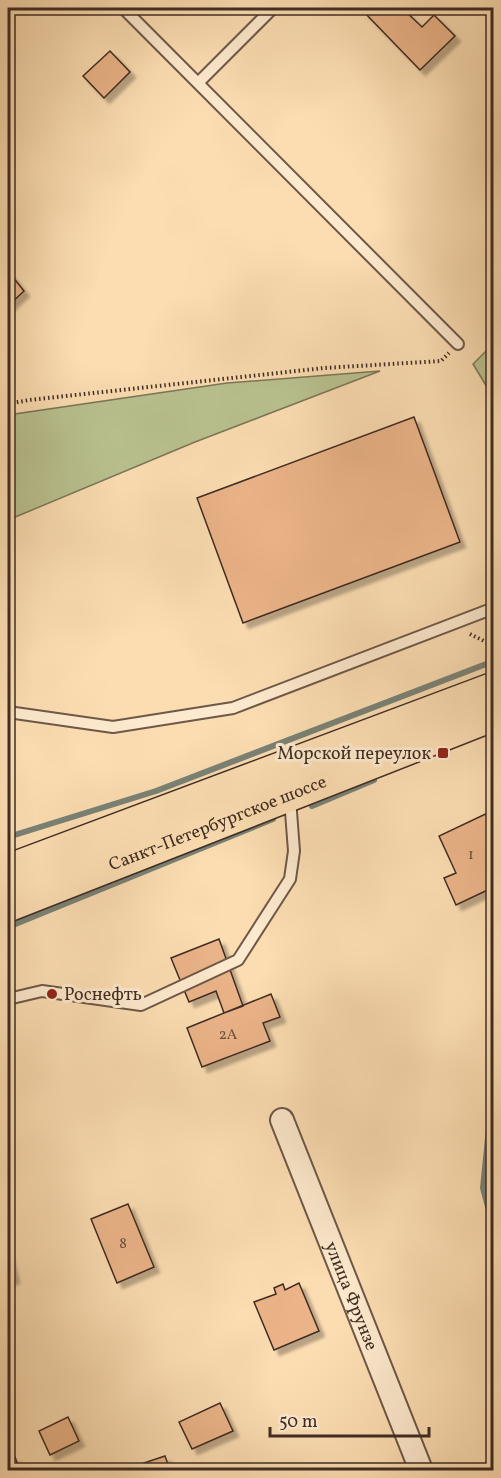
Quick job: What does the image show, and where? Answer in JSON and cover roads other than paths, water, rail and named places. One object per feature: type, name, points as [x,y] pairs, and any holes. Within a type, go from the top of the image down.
[{"type":"main road","name":"Санкт-Петербургское шоссе","points":[[8,871],[494,689]]},
{"type":"main road","name":"Санкт-Петербургское шоссе","points":[[8,905],[494,714]]},
{"type":"street","name":"улица Фрунзе","points":[[282,1120],[421,1470]]},
{"type":"lane","points":[[123,8],[458,344]]},
{"type":"lane","points":[[199,82],[273,8]]},
{"type":"lane","points":[[8,712],[113,727],[233,708],[494,608]]},
{"type":"lane","points":[[8,999],[42,991],[141,1005],[238,960],[290,879],[294,851],[290,795]]},
{"type":"waterway","points":[[8,837],[156,791],[494,661]]},
{"type":"waterway","points":[[312,806],[374,780]]},
{"type":"waterway","points":[[8,927],[273,819]]},
{"type":"waterway","points":[[494,1078],[483,1188],[494,1229]]},
{"type":"place","name":"Морской переулок","points":[[443,753]]},
{"type":"place","name":"Роснефть","points":[[52,994]]}]
